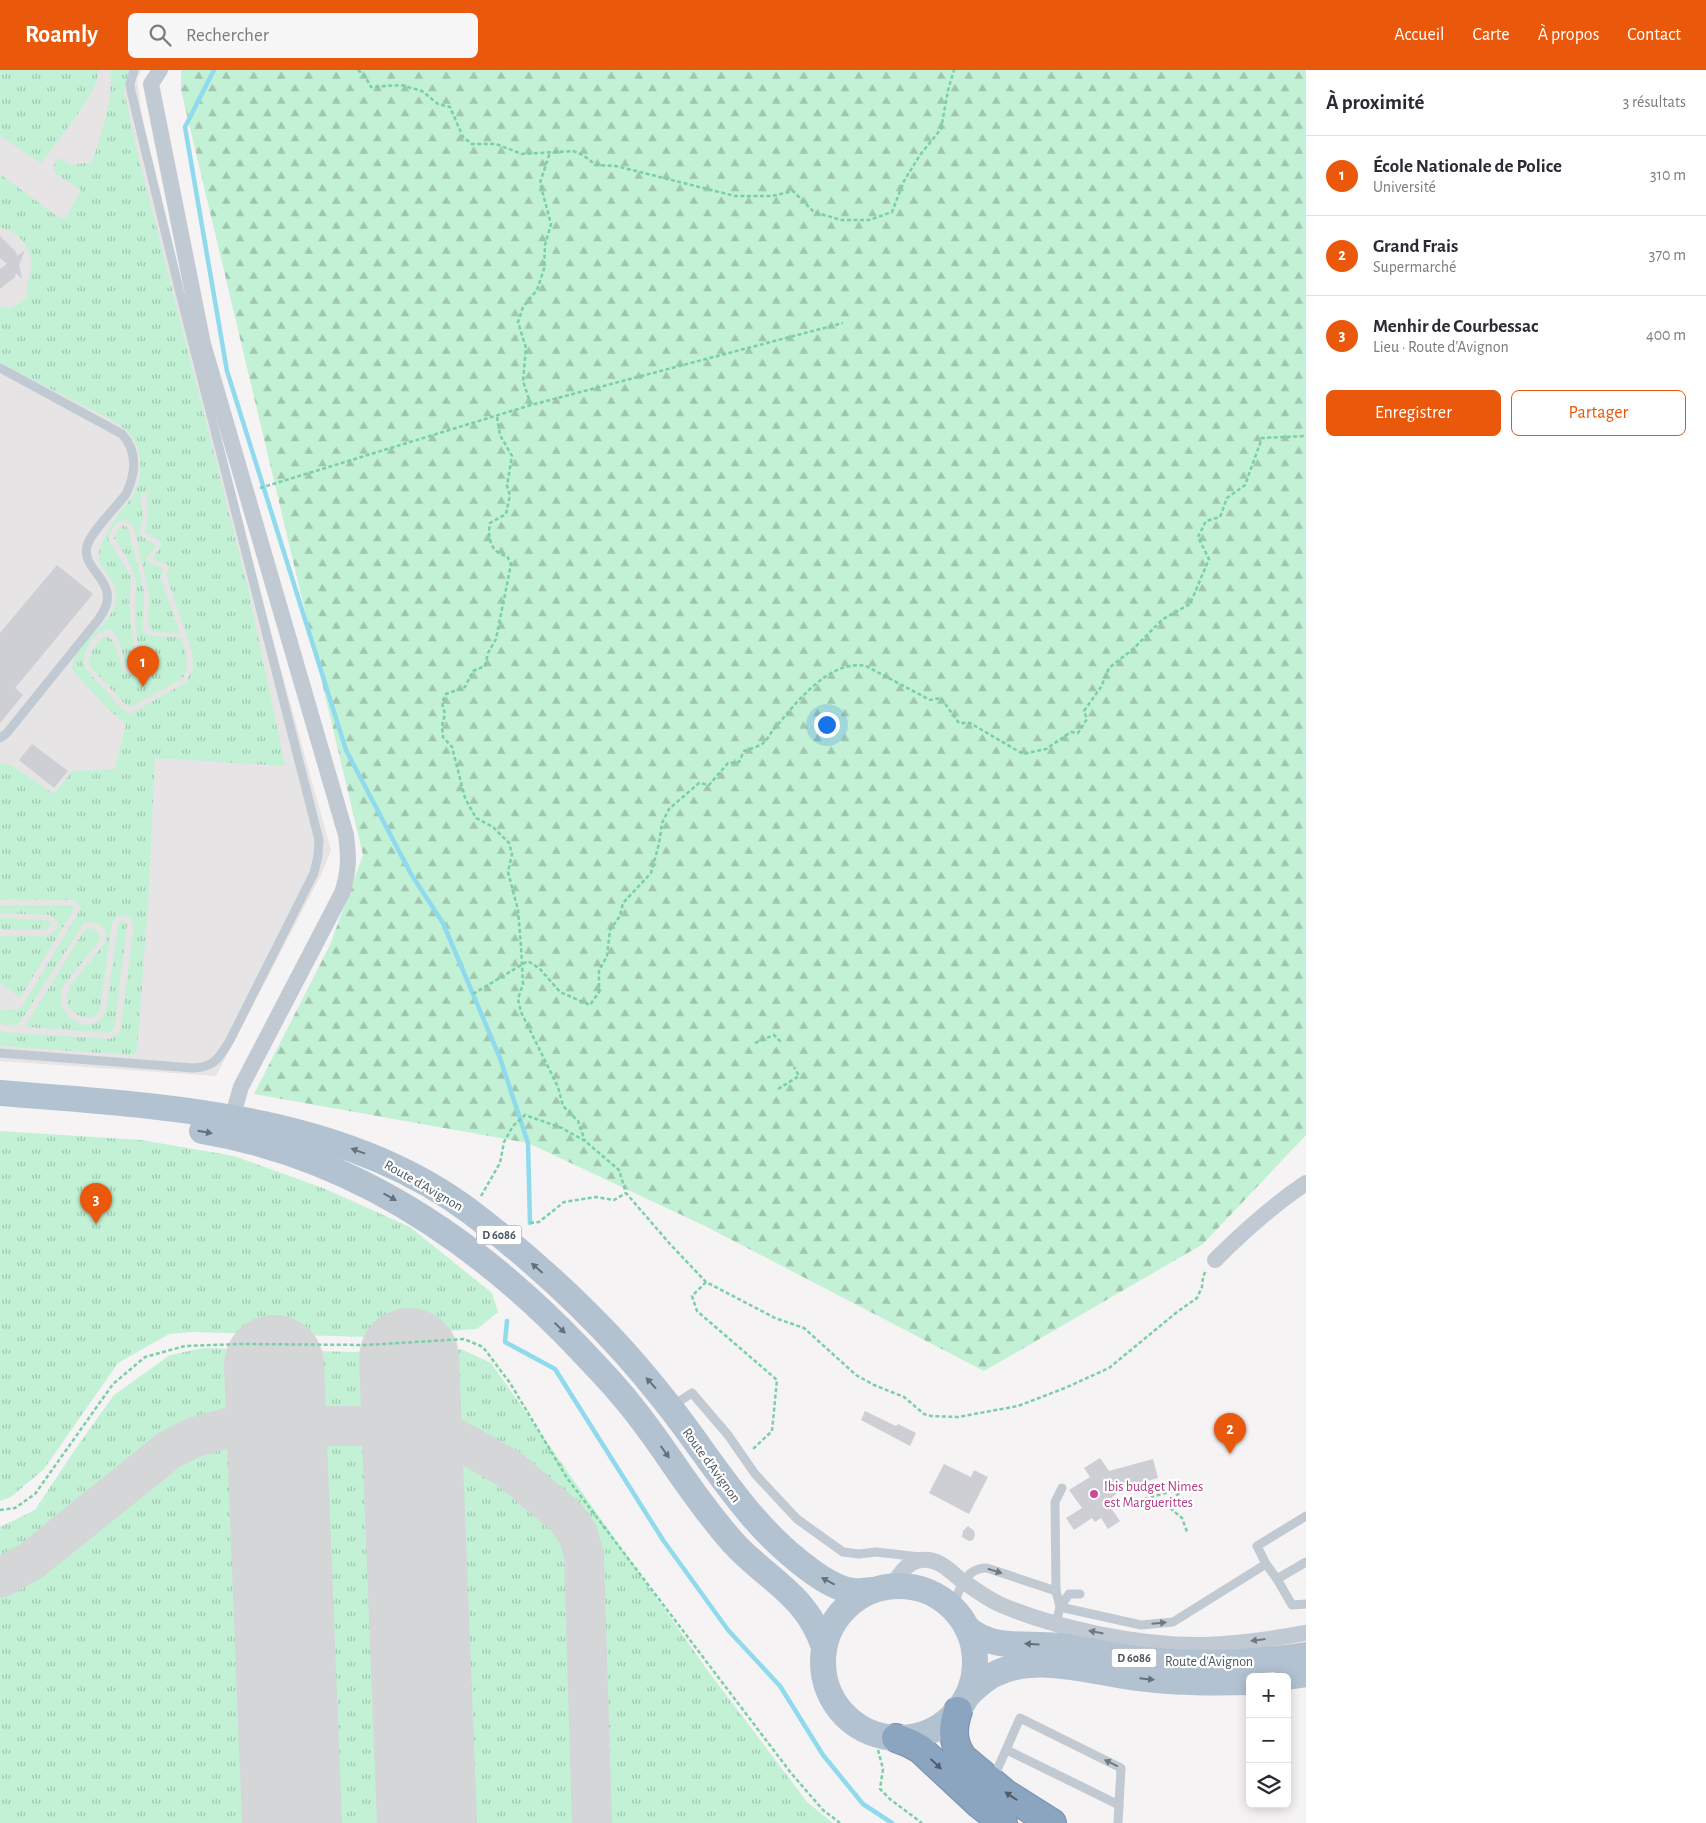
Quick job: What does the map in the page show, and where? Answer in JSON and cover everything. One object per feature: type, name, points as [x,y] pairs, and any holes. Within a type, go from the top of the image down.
[{"type":"highway","points":[[963,1703],[954,1730],[955,1744],[958,1752],[974,1768],[1006,1794],[1052,1823]]},
{"type":"highway","points":[[885,1736],[909,1743],[920,1749],[979,1804],[1003,1823]]},
{"type":"main road","name":"Route d'Avignon","points":[[0,1093],[123,1103],[232,1118],[312,1137],[377,1158],[444,1194],[471,1212],[553,1281],[591,1318],[657,1389],[741,1504],[779,1545],[795,1559],[827,1581],[854,1592],[883,1588]]},
{"type":"main road","name":"Route d'Avignon","points":[[0,1109],[134,1120],[264,1144],[310,1159],[350,1176],[418,1214],[470,1250],[512,1284],[600,1370],[641,1417],[701,1503],[731,1540],[748,1558],[796,1599],[810,1619],[824,1647]]},
{"type":"main road","points":[[883,1588],[916,1588],[936,1596],[960,1618],[973,1644],[975,1661],[974,1679],[963,1703],[936,1729],[910,1738],[885,1736],[854,1724],[838,1709],[828,1690],[822,1669],[824,1647],[830,1628],[841,1612],[856,1599],[883,1588]]},
{"type":"main road","name":"Route d'Avignon","points":[[960,1618],[975,1635],[991,1642],[1057,1646],[1153,1660],[1222,1663],[1280,1659],[1306,1655]]},
{"type":"main road","name":"Route d'Avignon","points":[[963,1703],[983,1681],[996,1673],[1035,1665],[1053,1665],[1187,1683],[1246,1682]]},
{"type":"main road","points":[[1291,1676],[1306,1674]]},
{"type":"street","points":[[160,70],[151,84],[203,344],[346,835],[349,855],[348,877],[342,893],[241,1086],[232,1118]]},
{"type":"street","points":[[1215,1260],[1236,1239],[1283,1199],[1306,1183]]},
{"type":"street","points":[[883,1588],[910,1564],[922,1560],[935,1561],[997,1603],[1058,1615],[1116,1636],[1179,1644],[1227,1644],[1306,1633]]},
{"type":"lane","points":[[0,1053],[192,1068],[204,1068],[212,1065],[230,1040],[314,873],[318,856],[319,840],[179,290],[131,92],[130,84],[134,70]]},
{"type":"lane","points":[[0,368],[122,434],[131,446],[134,469],[126,494],[90,538],[86,548],[91,565],[103,580],[107,589],[106,606],[98,620],[6,734],[0,738]]},
{"type":"lane","points":[[670,1407],[692,1393],[728,1435],[755,1474],[797,1519],[843,1552],[911,1555],[935,1561]]},
{"type":"lane","points":[[1058,1615],[1055,1502],[1062,1488]]},
{"type":"lane","points":[[1306,1516],[1257,1546],[1292,1605],[1306,1604]]},
{"type":"lane","points":[[1277,1579],[1306,1562]]},
{"type":"lane","points":[[1058,1615],[1141,1625],[1173,1622],[1266,1564]]},
{"type":"lane","points":[[960,1618],[958,1590],[975,1571],[981,1568],[987,1568],[1056,1591]]},
{"type":"lane","points":[[1058,1615],[1069,1594],[1080,1594]]},
{"type":"lane","points":[[974,1768],[994,1772],[997,1770],[1020,1718],[1121,1768],[1118,1823]]},
{"type":"lane","points":[[1007,1750],[1119,1805]]},
{"type":"path","points":[[358,70],[365,76],[371,86],[401,84],[422,91],[438,104],[450,107],[463,137],[472,144],[496,144],[522,154],[572,151],[583,155],[596,165],[625,168],[735,196],[772,196],[793,191],[814,212],[841,220],[869,220],[892,212],[904,181],[920,155],[941,129],[948,90],[954,70]]},
{"type":"path","points":[[532,406],[523,382],[526,348],[518,322],[523,307],[537,290],[544,269],[545,245],[551,224],[540,183],[550,152]]},
{"type":"path","points":[[270,484],[532,406],[843,324]]},
{"type":"path","points":[[497,417],[500,435],[512,456],[508,486],[510,495],[506,514],[490,524],[488,533],[493,549],[500,555],[508,556],[511,564],[496,639],[488,653],[485,666],[473,671],[465,686],[446,694],[442,703],[445,714],[442,726],[443,737],[452,746],[466,798],[476,818],[493,827],[509,843],[512,854],[508,872],[518,910],[523,964],[523,984],[518,999],[522,1012],[558,1086],[563,1106],[578,1121],[585,1141]]},
{"type":"path","points":[[473,994],[528,961],[540,969],[560,992],[590,1005],[599,992],[598,971],[607,956],[610,930],[620,916],[624,903],[650,873],[659,844],[662,823],[669,810],[699,784],[709,785],[728,763],[739,762],[744,751],[763,744],[774,729],[820,679],[838,670],[856,664],[866,666],[930,700],[941,698],[959,723],[970,723],[1023,754],[1046,748],[1071,732],[1078,733],[1086,719],[1084,711],[1101,687],[1109,668],[1133,649],[1163,619],[1190,604],[1209,559],[1198,537],[1206,521],[1220,517],[1227,498],[1245,485],[1262,438],[1306,436]]},
{"type":"path","points":[[755,1043],[774,1034],[781,1042]]},
{"type":"path","points":[[778,1089],[799,1076],[794,1068]]},
{"type":"path","points":[[471,1212],[500,1163],[504,1142],[513,1126],[525,1115],[562,1128],[585,1141],[619,1170],[626,1193],[706,1282],[775,1318],[804,1328],[856,1375],[874,1385],[904,1397],[924,1414],[948,1418],[982,1414],[1018,1406],[1056,1392],[1109,1368],[1197,1298],[1202,1287],[1202,1277],[1215,1260]]},
{"type":"path","points":[[530,1223],[539,1222],[564,1202],[596,1197],[614,1200],[626,1193]]},
{"type":"path","points":[[706,1282],[692,1296],[697,1311],[777,1380],[772,1431],[744,1458]]},
{"type":"path","points":[[0,1510],[15,1508],[35,1494],[113,1384],[145,1357],[185,1346],[242,1344],[366,1345],[464,1339],[483,1347],[510,1383],[567,1478],[791,1773],[823,1810],[840,1823]]},
{"type":"path","points":[[1138,1502],[1189,1486]]},
{"type":"path","points":[[1183,1488],[1164,1503],[1182,1518],[1187,1532]]},
{"type":"path","points":[[885,1736],[880,1789],[891,1800],[922,1823]]},
{"type":"shaded area","points":[[0,70],[142,70],[137,78],[144,131],[241,525],[331,850],[322,873],[216,1076],[0,1061]]},
{"type":"green space","points":[[0,70],[99,70],[97,79],[85,104],[41,163],[0,136]]},
{"type":"green space","points":[[110,70],[129,70],[124,91],[137,151],[247,584],[285,766],[155,758],[149,890],[137,1051],[133,1055],[0,1046],[0,1032],[110,1039],[120,1032],[133,931],[132,922],[127,915],[117,916],[112,923],[100,1009],[96,1016],[88,1018],[78,1015],[68,1007],[67,997],[70,986],[106,939],[105,930],[102,926],[89,922],[84,923],[18,1025],[0,1024],[0,1010],[18,1009],[23,1005],[81,908],[74,900],[0,899],[0,763],[11,765],[54,794],[72,771],[115,769],[126,724],[110,711],[72,670],[74,661],[83,645],[105,622],[115,605],[115,588],[113,582],[101,566],[99,553],[113,521],[136,492],[140,473],[140,458],[132,437],[118,424],[0,363],[0,307],[11,308],[28,297],[27,285],[31,263],[28,249],[24,242],[14,233],[0,228],[0,174],[61,219],[67,216],[81,190],[56,174],[53,167],[58,158],[72,165],[92,162],[106,117],[111,81]],"holes":[[[141,493],[147,494],[148,516],[145,533],[162,542],[153,559],[170,566],[166,574],[192,651],[193,669],[185,683],[130,714],[121,708],[84,667],[84,661],[90,643],[98,634],[109,629],[119,641],[126,667],[133,670],[136,666],[129,607],[131,577],[108,539],[114,526],[122,521],[126,520],[134,527],[149,594],[148,620],[150,629],[154,632],[180,633],[160,576],[164,570],[146,560],[156,545],[139,535],[143,519]]]},
{"type":"green space","points":[[181,70],[1306,70],[1306,1135],[1203,1244],[984,1371],[705,1226],[528,1143],[254,1094],[330,945],[363,855],[181,90]]},
{"type":"green space","points":[[124,525],[128,528],[144,590],[143,629],[151,636],[181,637],[187,663],[183,678],[131,707],[126,705],[88,664],[96,644],[104,637],[109,637],[116,646],[125,672],[135,675],[140,670],[135,622],[136,579],[127,558],[114,538],[119,528]]},
{"type":"green space","points":[[0,905],[72,905],[74,909],[21,996],[18,996],[0,983],[0,936],[49,935],[57,929],[57,921],[49,915],[0,913]]},
{"type":"green space","points":[[0,918],[47,920],[51,922],[51,925],[46,930],[0,930]]},
{"type":"green space","points":[[123,920],[127,924],[115,1026],[109,1033],[27,1027],[26,1025],[83,932],[90,928],[98,932],[100,935],[99,941],[64,985],[61,996],[62,1006],[75,1021],[84,1024],[93,1024],[101,1019],[106,1010],[118,924]]},
{"type":"green space","points":[[0,1131],[141,1140],[234,1156],[323,1188],[410,1227],[492,1293],[498,1312],[477,1329],[369,1337],[192,1332],[169,1334],[118,1363],[44,1469],[11,1497],[0,1501]]},
{"type":"green space","points":[[204,1348],[352,1352],[461,1349],[491,1363],[708,1671],[807,1802],[833,1823],[0,1823],[0,1527],[35,1510],[114,1395],[170,1355]]},
{"type":"building","points":[[0,236],[16,252],[17,256],[25,250],[19,265],[22,279],[16,273],[15,277],[0,289],[0,269],[7,264],[0,258]]},
{"type":"building","points":[[57,565],[93,594],[15,688],[23,695],[0,723],[0,633]]},
{"type":"building","points":[[32,744],[68,771],[54,788],[19,760]]},
{"type":"building","points":[[865,1411],[916,1433],[910,1446],[861,1420]]},
{"type":"building","name":"Ibis budget Nimes est Marguerittes","points":[[1100,1458],[1109,1471],[1153,1459],[1158,1478],[1126,1487],[1112,1497],[1116,1504],[1111,1508],[1120,1521],[1108,1529],[1101,1518],[1095,1522],[1092,1518],[1074,1530],[1066,1518],[1082,1508],[1069,1490],[1090,1477],[1084,1468]]},
{"type":"building","points":[[944,1464],[971,1477],[974,1470],[988,1477],[969,1514],[929,1493]]},
{"type":"building","points":[[968,1526],[974,1531],[975,1535],[973,1540],[969,1541],[962,1537],[963,1531]]},
{"type":"waterway","points":[[214,70],[185,127],[227,371],[346,750],[411,874],[443,923],[500,1058],[528,1143],[530,1223]]},
{"type":"waterway","points":[[507,1321],[505,1342],[555,1369],[663,1540],[728,1630],[780,1686],[823,1755],[863,1804],[892,1823]]},
{"type":"taxiway","points":[[0,1578],[31,1561],[169,1450],[192,1438],[227,1428],[411,1426],[456,1439],[508,1468],[566,1517],[578,1534],[584,1556],[592,1823]]},
{"type":"runway","points":[[409,1358],[427,1823]]},
{"type":"runway","points":[[274,1365],[292,1823]]},
{"type":"place","name":"École Nationale de Police","points":[[143,687]]},
{"type":"place","name":"Menhir de Courbessac","points":[[96,1224]]},
{"type":"place","name":"Grand Frais","points":[[1230,1454]]},
{"type":"place","name":"Ibis budget Nimes est Marguerittes","points":[[1094,1494]]}]
